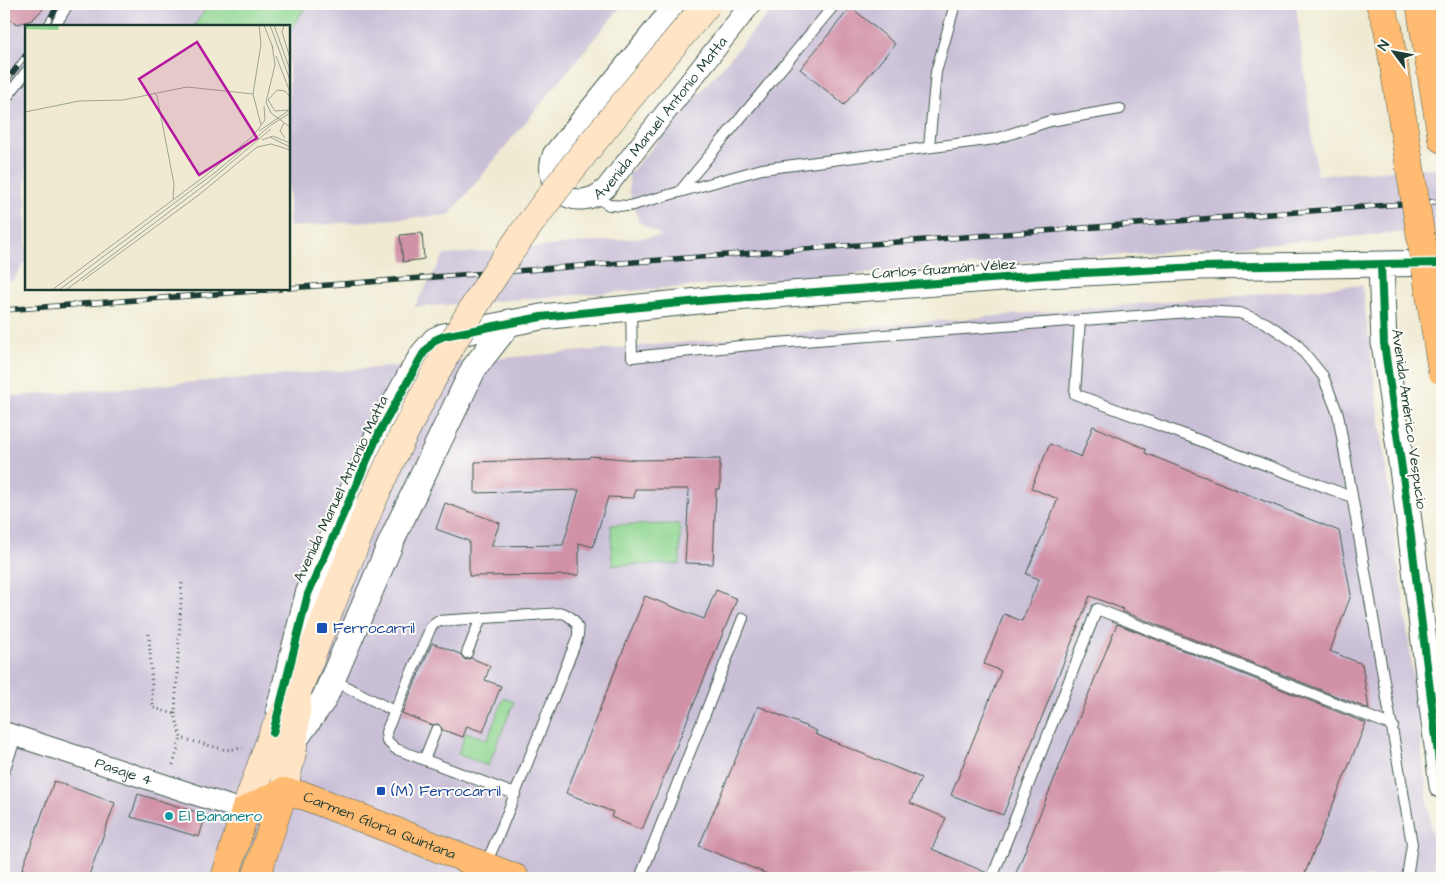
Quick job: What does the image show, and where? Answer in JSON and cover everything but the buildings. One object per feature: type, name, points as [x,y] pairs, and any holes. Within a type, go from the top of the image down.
[{"type":"main road","name":"Avenida Manuel Antonio Matta","points":[[226,878],[245,810],[278,740],[370,506],[441,362],[512,249],[556,188],[708,4]]},
{"type":"main road","points":[[1420,4],[1442,139]]},
{"type":"main road","points":[[1385,12],[1442,371]]},
{"type":"main road","name":"Avenida Manuel Antonio Matta","points":[[256,878],[283,792],[278,740]]},
{"type":"main road","name":"Carmen Gloria Quintana","points":[[245,810],[283,792],[305,796],[515,878]]},
{"type":"street","name":"Avenida Manuel Antonio Matta","points":[[675,4],[553,154],[550,162],[551,179],[560,192],[577,200],[596,197],[643,143],[752,4]]},
{"type":"street","points":[[1381,266],[1442,263]]},
{"type":"street","name":"Carlos Guzmán Vélez","points":[[510,322],[631,308],[1074,274],[1228,267],[1381,266]]},
{"type":"street","name":"Avenida Américo Vespucio","points":[[1381,266],[1384,343],[1412,544],[1442,786]]},
{"type":"street","name":"Avenida Manuel Antonio Matta","points":[[278,740],[324,698],[396,531],[474,368],[510,322]]},
{"type":"street","name":"Avenida Manuel Antonio Matta","points":[[278,740],[308,594],[379,434],[409,377],[435,340],[444,336],[510,322]]},
{"type":"street","name":"Pasaje 4","points":[[10,734],[166,787],[245,810]]},
{"type":"lane","points":[[56,25],[68,4]]},
{"type":"lane","points":[[681,190],[834,4]]},
{"type":"lane","points":[[928,147],[936,72],[955,4]]},
{"type":"lane","points":[[4,101],[25,73]]},
{"type":"lane","points":[[596,197],[609,205],[629,206],[762,169],[995,138],[1050,121],[1120,109]]},
{"type":"lane","points":[[631,308],[632,357],[750,345],[1203,311],[1240,313],[1274,328],[1296,343],[1323,376],[1338,414],[1412,844],[1407,878]]},
{"type":"lane","points":[[1080,320],[1075,394],[1352,497]]},
{"type":"lane","points":[[992,878],[1096,610],[1393,726]]},
{"type":"lane","points":[[484,866],[515,794],[578,640],[579,629],[574,619],[563,613],[437,621],[431,627],[394,711],[386,732],[387,741],[396,749],[515,794]]},
{"type":"lane","points":[[467,652],[481,618]]},
{"type":"lane","points":[[640,878],[743,618]]},
{"type":"lane","points":[[332,679],[394,711]]},
{"type":"lane","points":[[424,760],[436,730]]},
{"type":"lane","points":[[4,771],[10,734]]},
{"type":"path","points":[[166,787],[180,738],[175,714],[182,582]]},
{"type":"path","points":[[149,634],[152,708],[175,714]]},
{"type":"path","points":[[180,738],[226,750],[278,740]]},
{"type":"shaded area","points":[[4,4],[623,4],[449,215],[290,227],[290,25],[25,25],[25,263],[13,281],[4,281]]},
{"type":"shaded area","points":[[777,4],[1296,4],[1317,175],[1442,167],[1442,229],[1268,244],[414,307],[444,255],[662,236],[639,222],[629,190],[629,174]]},
{"type":"shaded area","points":[[1362,285],[1412,667],[1437,878],[4,878],[4,397],[502,358]]},
{"type":"green space","points":[[209,4],[307,4],[290,30],[290,25],[195,25]]},
{"type":"green space","points":[[680,524],[680,564],[612,565],[611,525]]},
{"type":"green space","points":[[504,698],[514,702],[488,766],[458,754],[466,732],[487,740]]},
{"type":"railway","points":[[46,25],[59,4]]},
{"type":"railway","points":[[4,84],[25,56]]},
{"type":"railway","points":[[290,288],[1442,201]]},
{"type":"railway","points":[[4,310],[267,290]]},
{"type":"cycle path","points":[[273,733],[308,594],[379,433],[423,354],[435,340],[444,336],[541,317],[709,300],[1045,275],[1200,267],[1442,263]]},
{"type":"cycle path","points":[[1381,265],[1384,343],[1406,497],[1442,786]]},
{"type":"place","name":"Ferrocarril","points":[[322,628]]},
{"type":"place","name":"(M) Ferrocarril","points":[[381,791]]},
{"type":"place","name":"El Bananero","points":[[169,816]]}]
